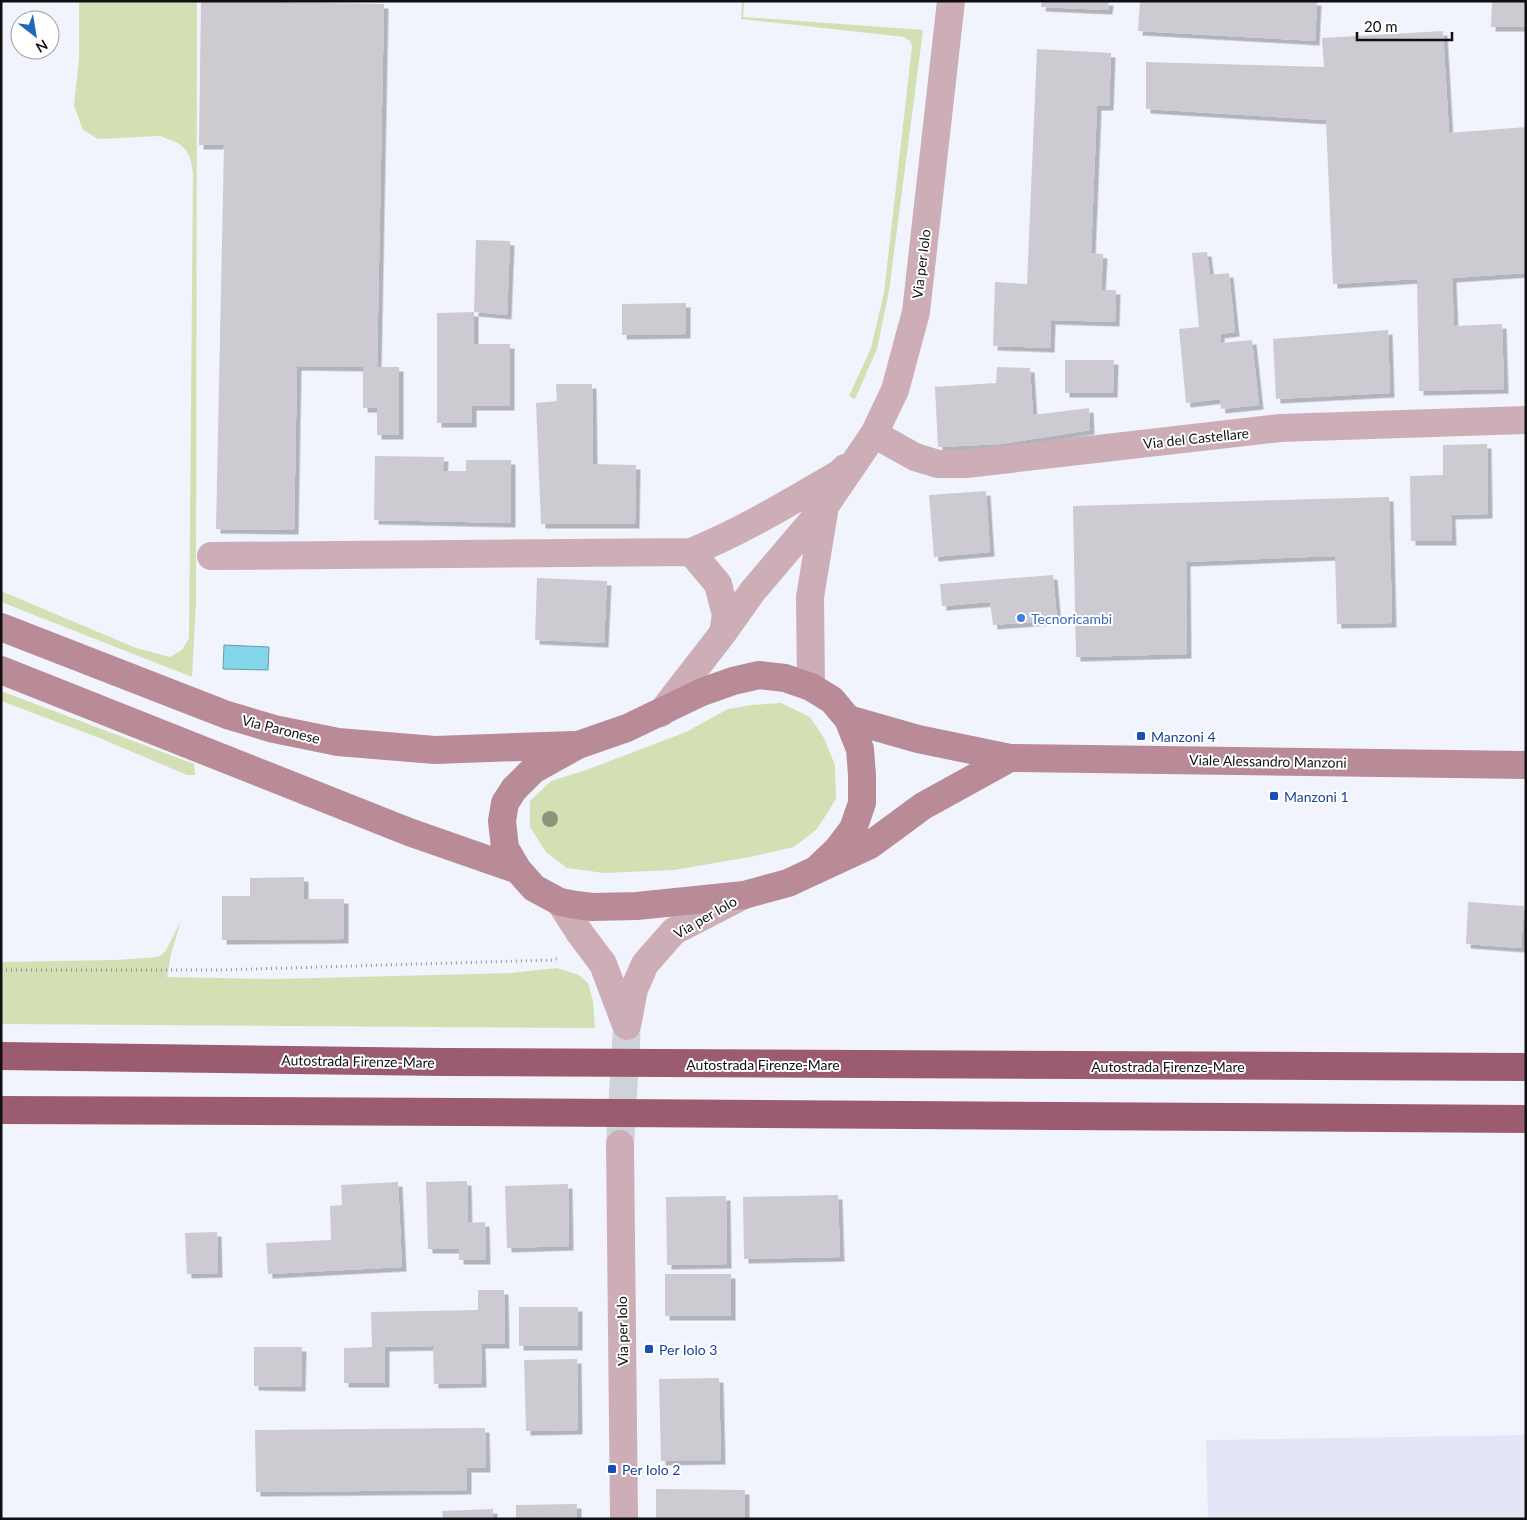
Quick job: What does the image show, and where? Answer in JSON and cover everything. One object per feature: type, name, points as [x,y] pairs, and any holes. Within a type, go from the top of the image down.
[{"type":"highway","name":"Autostrada Firenze-Mare","points":[[1,1056],[442,1062],[1526,1068]]},
{"type":"highway","points":[[1,1110],[1526,1119]]},
{"type":"street","name":"Via per Iolo","points":[[661,713],[752,592],[825,506],[867,443],[895,390],[916,312],[951,1]]},
{"type":"street","name":"Via del Castellare","points":[[867,443],[938,464],[966,464],[1280,428],[1526,420]]},
{"type":"street","points":[[211,556],[691,552],[715,543],[840,473],[867,443]]},
{"type":"street","name":"Via per Iolo","points":[[811,688],[810,597],[825,506]]},
{"type":"street","points":[[691,552],[718,584],[726,614],[723,633]]},
{"type":"street","name":"Via Paronese","points":[[1,627],[155,685],[227,715],[274,729],[338,742],[435,750],[578,745]]},
{"type":"street","points":[[1,670],[409,832],[518,870]]},
{"type":"street","points":[[816,870],[837,850],[853,829],[862,802],[860,749],[848,719],[832,700],[811,688],[785,678],[759,676],[733,681],[702,692],[627,728],[578,745],[533,770],[514,789],[505,803],[502,821],[505,848],[518,870],[534,888],[560,902],[592,907],[636,906],[744,895],[788,883],[870,845],[923,806],[1010,758]]},
{"type":"street","name":"Viale Alessandro Manzoni","points":[[848,719],[918,739],[1010,758],[1526,765]]},
{"type":"street","name":"Via per Iolo","points":[[560,902],[602,964],[626,1026],[634,989],[645,964],[674,931],[744,895]]},
{"type":"street","name":"Via per Iolo","points":[[620,1144],[624,1519]]},
{"type":"path","points":[[1,970],[220,970],[552,960],[592,951]]},
{"type":"shaded area","points":[[1526,1435],[1526,1519],[1208,1519],[1206,1440]]},
{"type":"green space","points":[[79,1],[197,1],[196,603],[192,677],[1,602],[1,591],[136,648],[170,657],[182,650],[189,638],[193,172],[186,150],[178,143],[160,136],[98,139],[83,130],[74,106],[79,58]]},
{"type":"green space","points":[[742,1],[744,1],[743,17],[923,30],[889,291],[877,349],[855,399],[849,396],[871,348],[884,293],[912,46],[910,41],[904,37],[741,19]]},
{"type":"green space","points":[[1,691],[194,764],[195,775],[187,775],[102,739],[1,701]]},
{"type":"green space","points":[[781,703],[810,717],[824,738],[835,765],[836,799],[817,829],[794,847],[750,857],[674,870],[604,873],[567,868],[546,852],[530,827],[530,801],[551,781],[589,769],[686,732],[728,709]]},
{"type":"green space","points":[[181,921],[171,954],[167,977],[274,979],[510,973],[557,968],[579,975],[588,983],[593,1001],[595,1028],[1,1024],[1,962],[116,960],[158,957],[165,952]]},
{"type":"water","points":[[224,645],[269,647],[268,670],[223,669]]},
{"type":"building","points":[[201,1],[384,4],[377,367],[399,367],[399,435],[377,435],[377,408],[363,408],[363,367],[297,366],[294,530],[216,529],[224,145],[199,145]]},
{"type":"building","points":[[1042,1],[1109,1],[1108,10],[1041,7]]},
{"type":"building","points":[[1140,1],[1317,1],[1315,41],[1138,31]]},
{"type":"building","points":[[1492,1],[1526,1],[1526,27],[1491,27]]},
{"type":"building","points":[[1443,31],[1449,133],[1526,127],[1526,273],[1452,278],[1454,326],[1502,324],[1504,389],[1419,391],[1417,279],[1333,284],[1326,120],[1146,109],[1146,62],[1324,67],[1322,38]]},
{"type":"building","points":[[1037,49],[1111,53],[1109,106],[1097,106],[1091,253],[1103,254],[1101,290],[1116,290],[1115,322],[1051,320],[1050,348],[993,346],[995,282],[1027,284]]},
{"type":"building","points":[[476,240],[510,241],[507,315],[474,312]]},
{"type":"building","points":[[1207,252],[1210,275],[1229,273],[1235,332],[1220,334],[1221,343],[1252,340],[1259,405],[1221,409],[1220,399],[1186,403],[1179,329],[1199,327],[1192,253]]},
{"type":"building","points":[[686,303],[686,334],[622,335],[622,304]]},
{"type":"building","points":[[474,312],[474,344],[510,344],[510,406],[472,406],[472,423],[437,423],[437,313]]},
{"type":"building","points":[[1388,330],[1390,393],[1276,399],[1273,339]]},
{"type":"building","points":[[1065,360],[1114,360],[1113,393],[1065,393]]},
{"type":"building","points":[[997,367],[1030,368],[1033,415],[1089,408],[1090,430],[1000,444],[938,447],[935,387],[996,383]]},
{"type":"building","points":[[556,384],[592,384],[593,464],[636,465],[635,524],[541,524],[536,403],[557,401]]},
{"type":"building","points":[[1487,444],[1488,514],[1451,515],[1452,541],[1411,541],[1410,476],[1443,475],[1443,445]]},
{"type":"building","points":[[375,456],[444,457],[443,471],[466,471],[466,460],[511,460],[511,523],[374,520]]},
{"type":"building","points":[[986,491],[990,552],[934,557],[929,495]]},
{"type":"building","points":[[1389,497],[1392,623],[1337,624],[1335,556],[1186,562],[1187,654],[1076,657],[1073,506]]},
{"type":"building","points":[[1053,575],[1057,620],[993,625],[990,602],[942,606],[940,584]]},
{"type":"building","points":[[537,578],[607,581],[604,643],[535,640]]},
{"type":"building","points":[[304,877],[304,899],[344,899],[344,939],[222,940],[222,896],[250,896],[250,878]]},
{"type":"building","points":[[1468,902],[1524,906],[1521,948],[1466,944]]},
{"type":"building","points":[[467,1181],[468,1223],[485,1222],[486,1260],[459,1260],[459,1249],[428,1249],[426,1182]]},
{"type":"building","points":[[398,1182],[402,1267],[268,1274],[266,1243],[331,1240],[330,1206],[342,1205],[341,1185]]},
{"type":"building","points":[[568,1184],[569,1246],[507,1248],[505,1186]]},
{"type":"building","points":[[838,1195],[840,1257],[744,1259],[743,1197]]},
{"type":"building","points":[[726,1196],[727,1264],[667,1265],[666,1197]]},
{"type":"building","points":[[217,1232],[218,1273],[187,1274],[185,1233]]},
{"type":"building","points":[[665,1274],[731,1274],[731,1316],[665,1316]]},
{"type":"building","points":[[478,1290],[504,1290],[505,1344],[481,1344],[482,1383],[434,1384],[433,1346],[385,1347],[385,1383],[344,1383],[344,1348],[372,1347],[371,1312],[478,1310]]},
{"type":"building","points":[[519,1307],[578,1307],[578,1346],[519,1346]]},
{"type":"building","points":[[254,1347],[302,1347],[301,1387],[254,1386]]},
{"type":"building","points":[[577,1359],[578,1430],[526,1431],[524,1360]]},
{"type":"building","points":[[719,1378],[721,1460],[661,1461],[659,1379]]},
{"type":"building","points":[[485,1428],[486,1468],[467,1468],[467,1490],[256,1492],[255,1430]]},
{"type":"building","points":[[656,1489],[745,1490],[745,1519],[656,1519]]},
{"type":"building","points":[[577,1504],[577,1519],[516,1519],[516,1505]]},
{"type":"building","points":[[493,1509],[493,1519],[443,1519],[442,1511]]},
{"type":"tunnel","points":[[620,1144],[627,1026]]},
{"type":"place","name":"Tecnoricambi","points":[[1021,618]]},
{"type":"place","name":"Manzoni 4","points":[[1141,736]]},
{"type":"place","name":"Manzoni 1","points":[[1274,796]]},
{"type":"place","name":"Per Iolo 3","points":[[649,1349]]},
{"type":"place","name":"Per Iolo 2","points":[[612,1469]]}]
